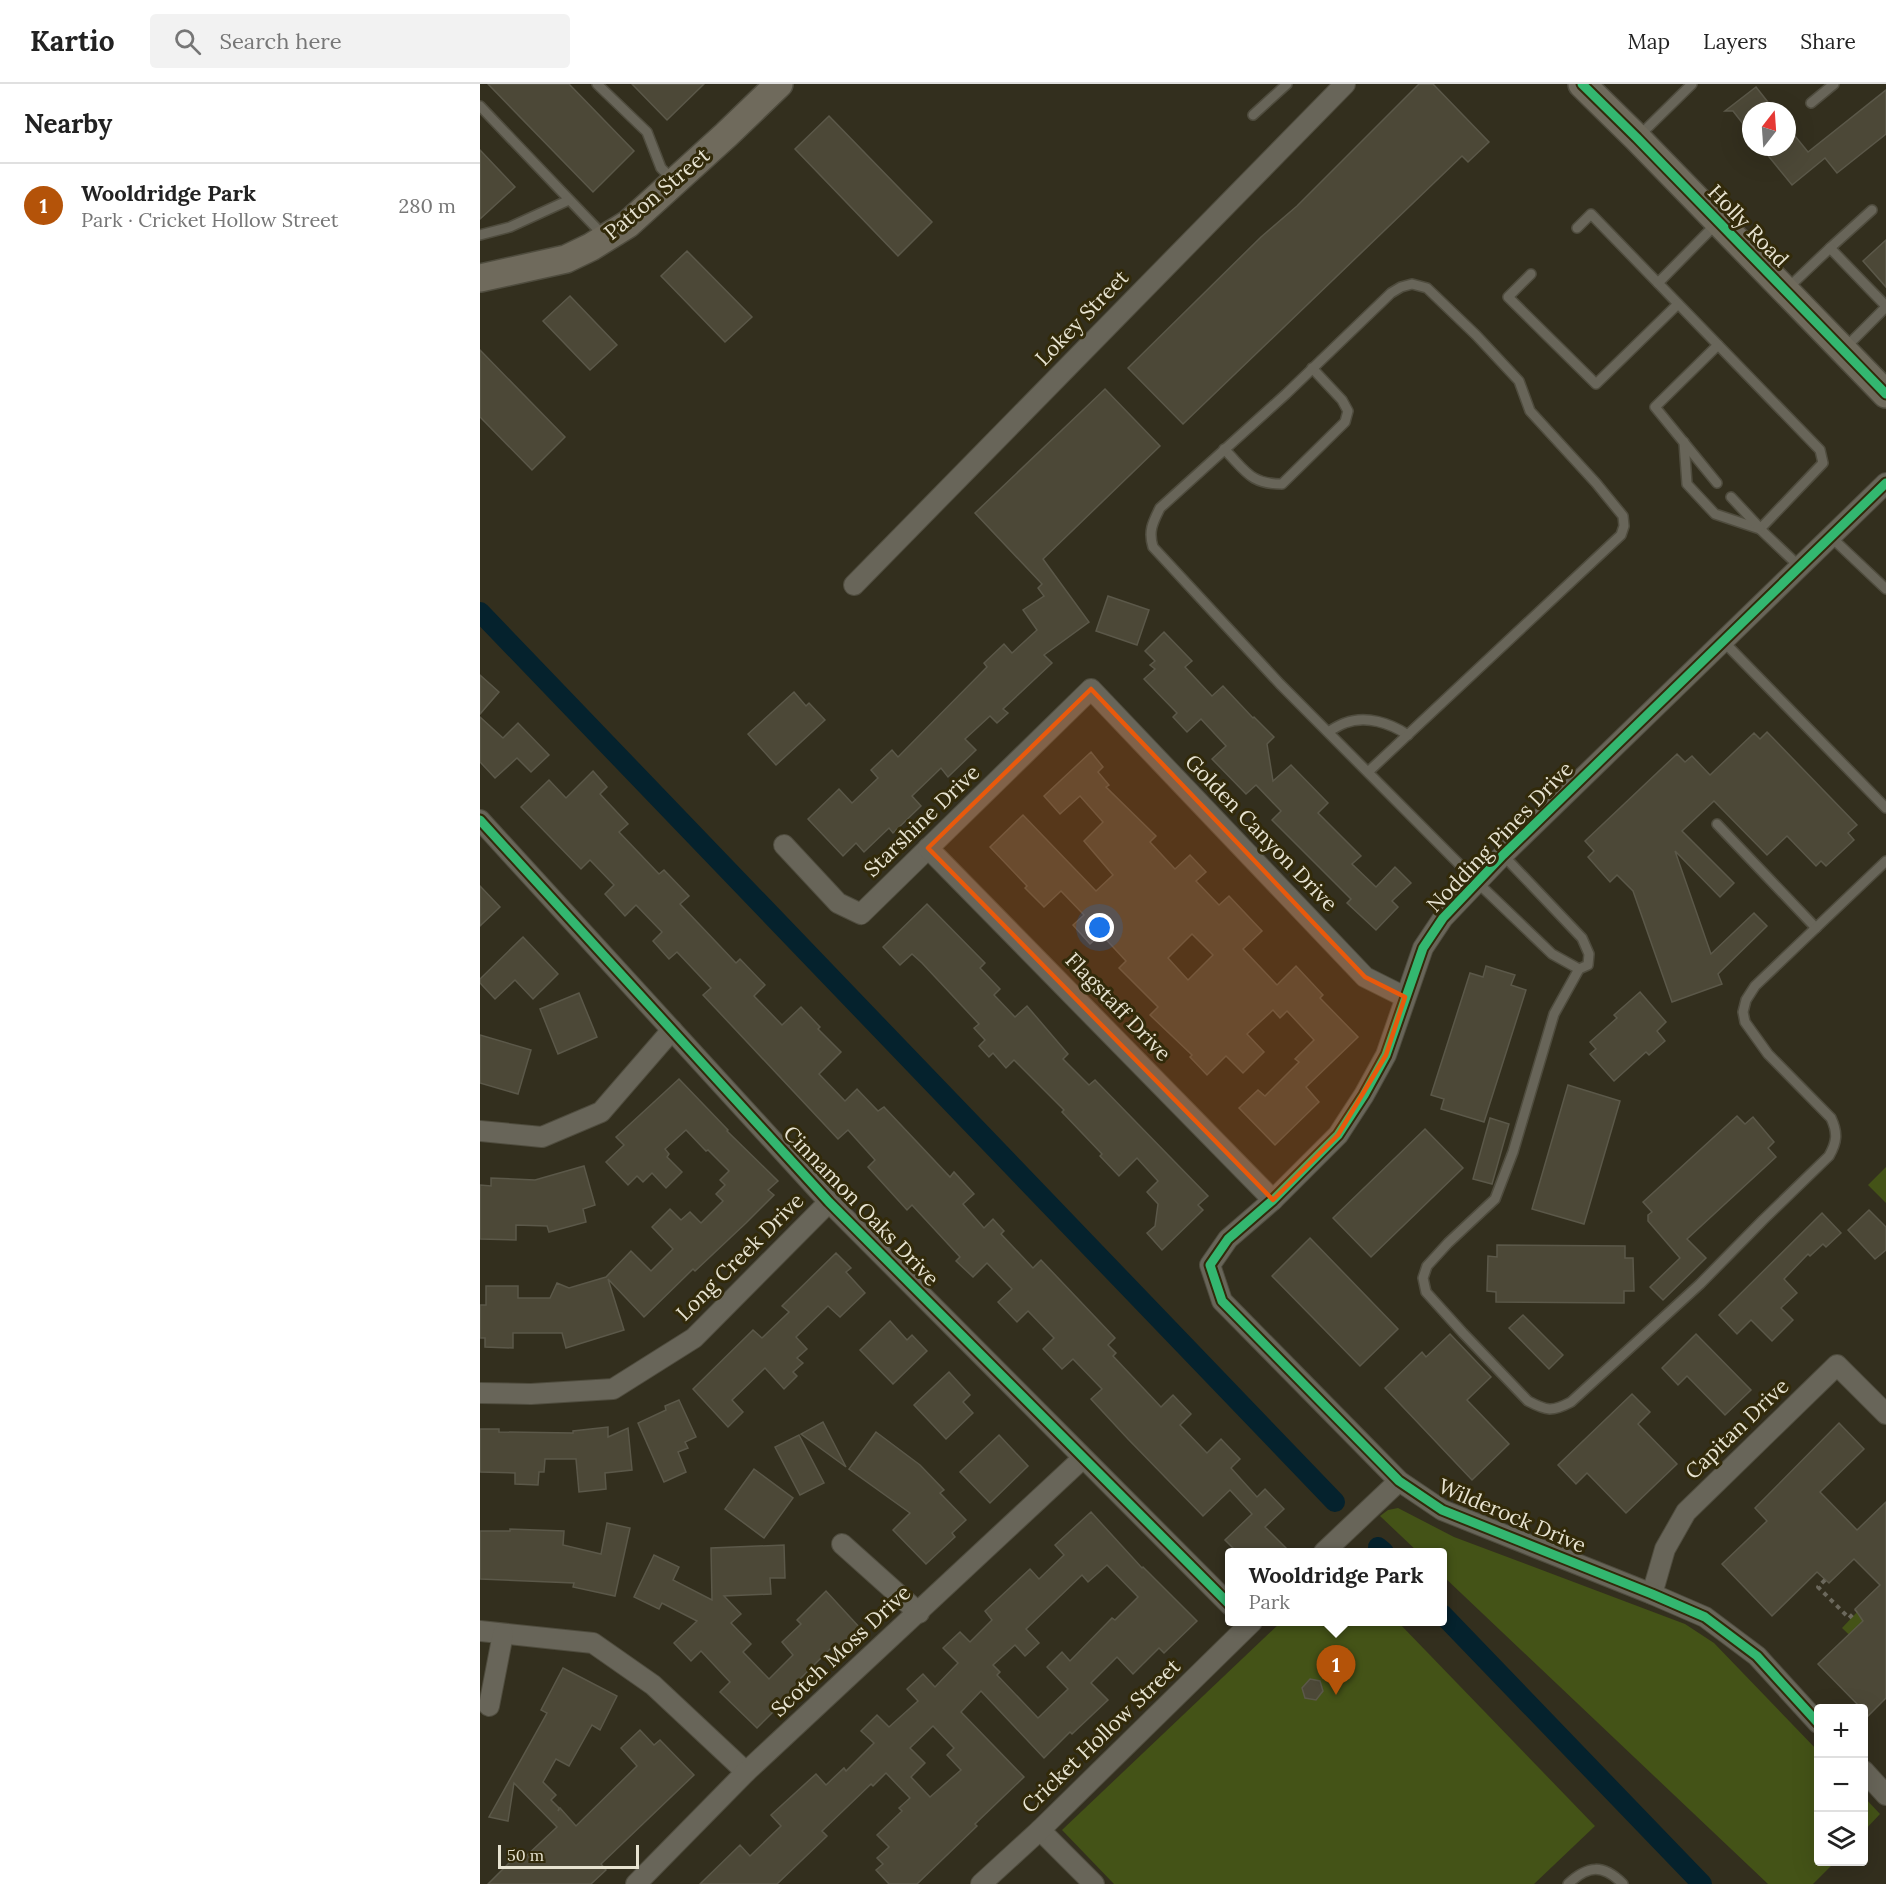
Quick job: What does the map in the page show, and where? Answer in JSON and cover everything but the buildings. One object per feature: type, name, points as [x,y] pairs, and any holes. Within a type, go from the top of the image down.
[{"type":"main road","name":"Patton Street","points":[[480,278],[566,259],[591,247],[628,224],[675,183],[779,84]]},
{"type":"main road","name":"Holly Road","points":[[1582,84],[1886,394]]},
{"type":"street","name":"Lokey Street","points":[[854,585],[1345,84]]},
{"type":"street","name":"Nodding Pines Drive","points":[[1210,1265],[1228,1239],[1273,1200],[1338,1135],[1386,1055],[1423,948],[1443,918],[1503,855],[1886,483]]},
{"type":"street","name":"Starshine Drive","points":[[784,845],[838,903],[861,914],[1091,689]]},
{"type":"street","name":"Golden Canyon Drive","points":[[1091,689],[1365,977],[1405,997]]},
{"type":"street","name":"Cinnamon Oaks Drive","points":[[480,820],[829,1202],[1225,1600]]},
{"type":"street","name":"Flagstaff Drive","points":[[928,848],[1273,1200]]},
{"type":"street","points":[[480,1131],[542,1137],[601,1112],[672,1030]]},
{"type":"street","name":"Long Creek Drive","points":[[480,1393],[531,1394],[613,1389],[694,1338],[829,1202]]},
{"type":"street","name":"Wilderock Drive","points":[[1210,1265],[1222,1301],[1399,1481],[1442,1510],[1705,1617],[1757,1656],[1814,1719]]},
{"type":"street","name":"Capitan Drive","points":[[1652,1594],[1665,1549],[1686,1512],[1838,1365],[1886,1414]]},
{"type":"street","name":"Scotch Moss Drive","points":[[636,1884],[746,1772],[1083,1458]]},
{"type":"street","points":[[1328,1548],[1399,1481]]},
{"type":"street","points":[[842,1544],[919,1612]]},
{"type":"street","name":"Cricket Hollow Street","points":[[981,1884],[1040,1830],[1245,1626]]},
{"type":"street","points":[[480,1631],[593,1643],[653,1685],[746,1772]]},
{"type":"street","points":[[489,1706],[503,1634]]},
{"type":"street","points":[[1868,1776],[1886,1795]]},
{"type":"street","points":[[1040,1830],[1094,1884]]},
{"type":"lane","points":[[597,84],[647,132],[661,168],[675,183]]},
{"type":"lane","points":[[1253,115],[1287,84]]},
{"type":"lane","points":[[1637,138],[1692,84]]},
{"type":"lane","points":[[1811,103],[1834,84]]},
{"type":"lane","points":[[480,106],[606,238]]},
{"type":"lane","points":[[480,235],[510,227],[569,200]]},
{"type":"lane","points":[[1786,291],[1872,210]]},
{"type":"lane","points":[[1577,228],[1591,214],[1820,450],[1822,463],[1760,529]]},
{"type":"lane","points":[[1658,283],[1719,222]]},
{"type":"lane","points":[[1830,248],[1886,307],[1844,350]]},
{"type":"lane","points":[[1532,274],[1508,297],[1596,384],[1678,304]]},
{"type":"lane","points":[[1368,772],[1621,535],[1624,526],[1623,516],[1530,411],[1519,381],[1427,288],[1412,284],[1390,293],[1160,508],[1152,523],[1150,536],[1153,547],[1280,684],[1478,883],[1552,954],[1579,969]]},
{"type":"lane","points":[[1717,483],[1655,407],[1718,345]]},
{"type":"lane","points":[[1224,449],[1254,479],[1266,484],[1282,484],[1345,422],[1348,411],[1342,400],[1312,368]]},
{"type":"lane","points":[[1684,442],[1687,484],[1715,514],[1760,529]]},
{"type":"lane","points":[[1731,497],[1760,529],[1800,567]]},
{"type":"lane","points":[[1831,537],[1886,589]]},
{"type":"lane","points":[[1723,642],[1886,808]]},
{"type":"lane","points":[[1328,732],[1345,723],[1361,720],[1396,727],[1408,735]]},
{"type":"lane","points":[[1717,824],[1816,928]]},
{"type":"lane","points":[[1503,855],[1582,939],[1589,954],[1588,965],[1579,969],[1554,1014],[1513,1152],[1495,1199],[1427,1266],[1423,1278],[1426,1292],[1528,1401],[1541,1408],[1557,1409],[1571,1402],[1700,1284],[1829,1156],[1837,1131],[1831,1118],[1768,1054],[1744,1022],[1743,1012],[1746,1000],[1755,986],[1886,861]]},
{"type":"lane","points":[[1568,1884],[1576,1876],[1588,1870],[1602,1869],[1623,1884]]},
{"type":"path","points":[[1825,1580],[1818,1587],[1849,1618],[1856,1611]]},
{"type":"highlighted area","points":[[1091,689],[1365,977],[1405,997],[1386,1055],[1338,1135],[1273,1200],[928,848]]},
{"type":"green space","points":[[1886,1167],[1886,1203],[1868,1185]]},
{"type":"green space","points":[[1398,1508],[1454,1537],[1685,1624],[1714,1643],[1814,1747],[1814,1866],[1831,1866],[1813,1884],[1768,1884],[1447,1580],[1447,1548],[1414,1548],[1380,1516],[1388,1510]]},
{"type":"green space","points":[[1857,1612],[1869,1624],[1862,1647],[1842,1628]]},
{"type":"green space","points":[[1277,1626],[1402,1626],[1595,1826],[1534,1884],[1114,1884],[1062,1830]]},
{"type":"green space","points":[[1868,1801],[1880,1814],[1868,1827]]},
{"type":"waterway","points":[[480,612],[1335,1502]]},
{"type":"waterway","points":[[1447,1619],[1702,1884]]},
{"type":"cycle path","points":[[1582,84],[1886,394]]},
{"type":"cycle path","points":[[1814,1719],[1757,1656],[1705,1617],[1442,1510],[1399,1481],[1222,1301],[1210,1265],[1228,1239],[1273,1200],[1338,1135],[1386,1055],[1423,948],[1443,918],[1503,855],[1886,483]]},
{"type":"cycle path","points":[[480,820],[829,1202],[1225,1600]]},
{"type":"place","name":"Wooldridge Park","points":[[1336,1695]]}]
